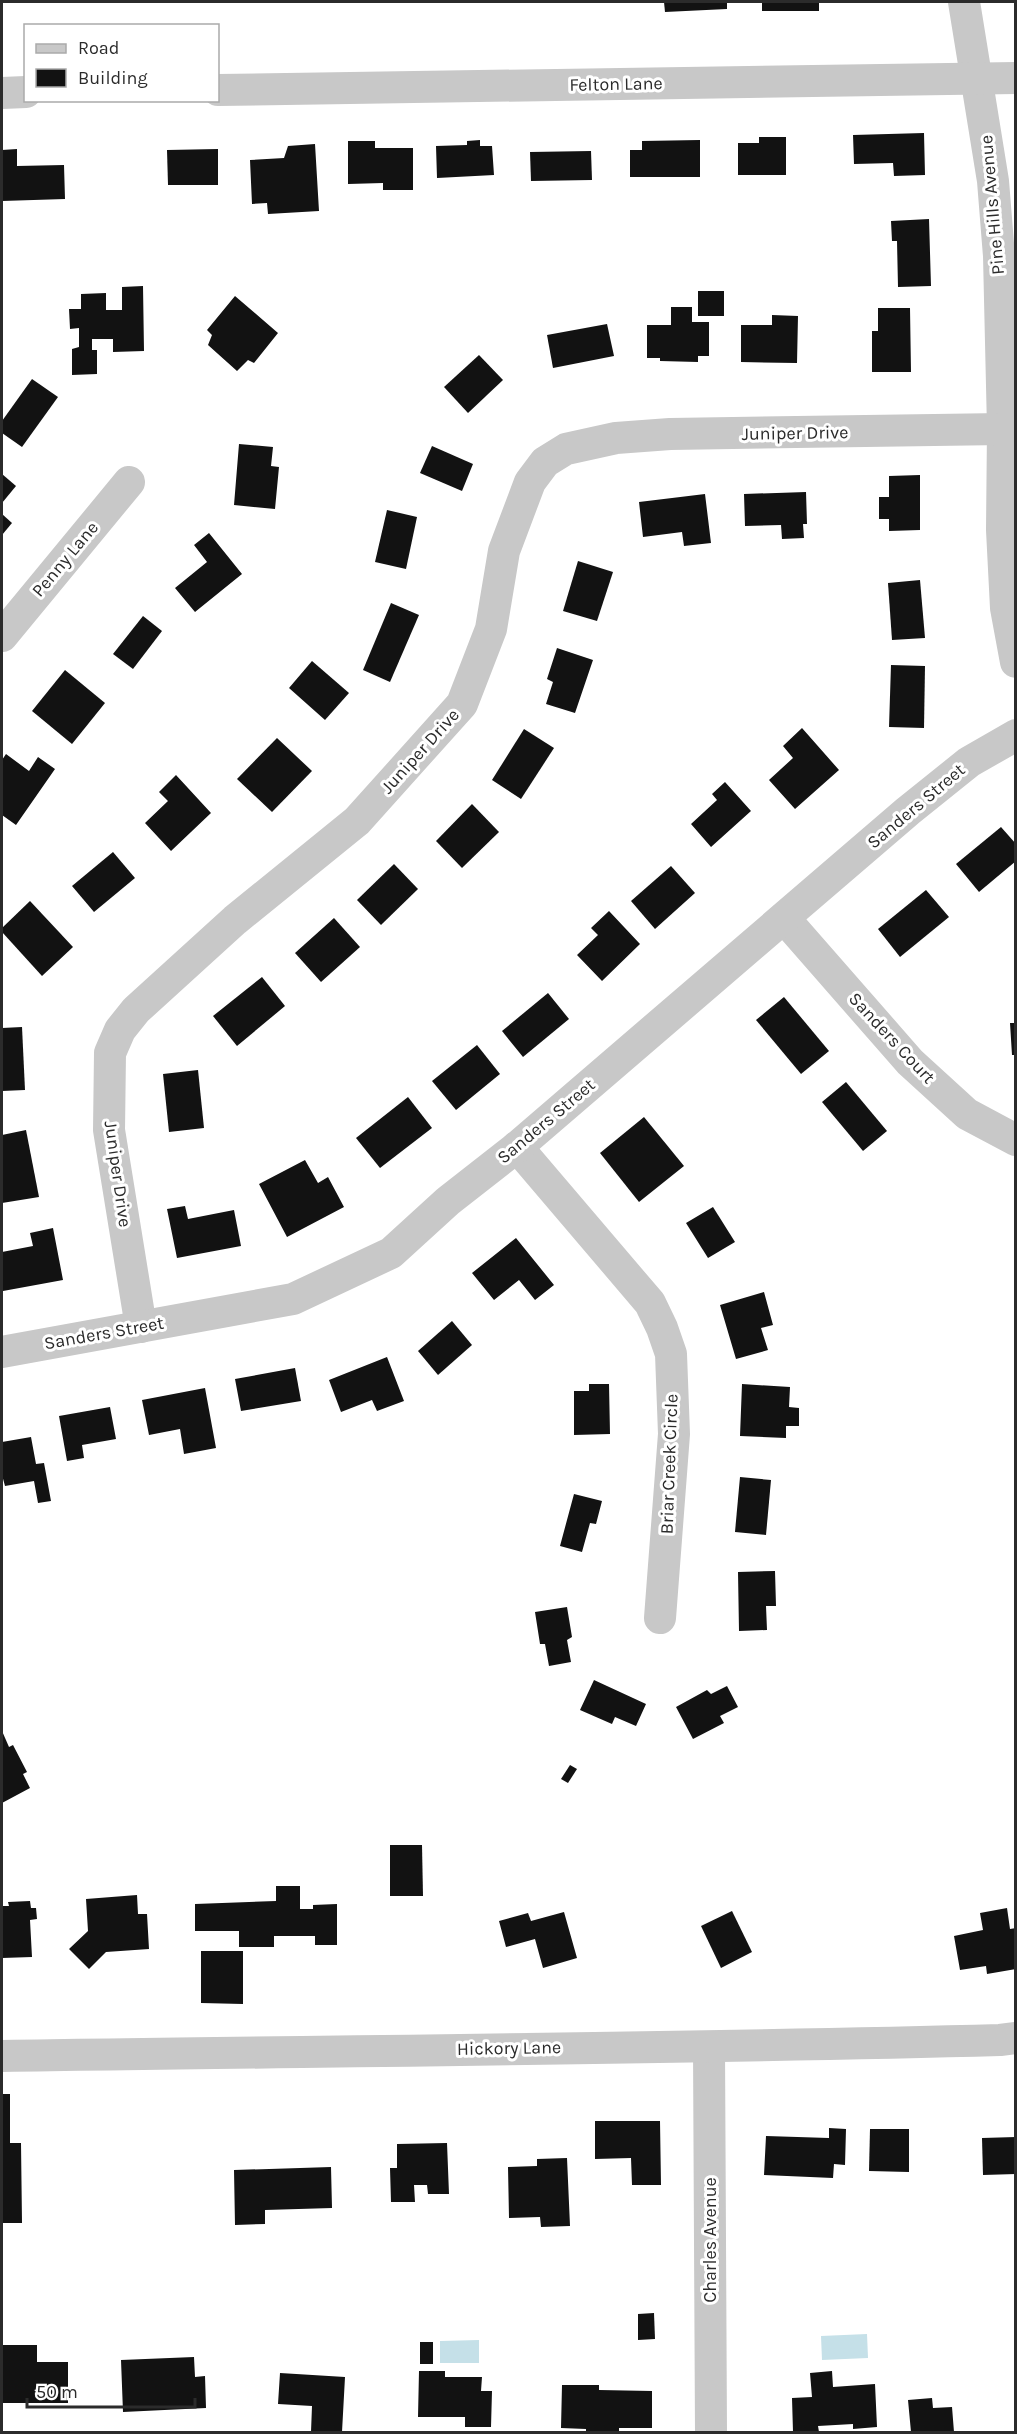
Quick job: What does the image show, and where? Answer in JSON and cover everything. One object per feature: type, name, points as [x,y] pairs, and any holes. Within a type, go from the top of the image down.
[{"type":"street","name":"Pine Hills Avenue","points":[[964,2],[993,181],[999,256],[1003,429],[1002,530],[1006,608],[1016,662]]},
{"type":"street","name":"Felton Lane","points":[[219,90],[1016,78]]},
{"type":"street","points":[[2,93],[24,92]]},
{"type":"street","name":"Juniper Drive","points":[[141,1327],[109,1130],[110,1053],[120,1030],[136,1010],[235,920],[357,821],[462,704],[491,629],[504,551],[530,482],[545,462],[566,449],[616,438],[682,434],[1003,429]]},
{"type":"street","name":"Penny Lane","points":[[2,636],[129,482]]},
{"type":"street","name":"Sanders Street","points":[[2,1352],[294,1299],[391,1252],[448,1201],[517,1147],[925,797],[969,762],[1016,735]]},
{"type":"street","name":"Sanders Court","points":[[784,918],[910,1062],[967,1114],[1016,1140]]},
{"type":"street","name":"Briar Creek Circle","points":[[517,1147],[650,1303],[662,1328],[670,1354],[674,1434],[660,1618]]},
{"type":"street","name":"Hickory Lane","points":[[2,2056],[606,2047],[709,2048],[1016,2038]]},
{"type":"street","name":"Charles Avenue","points":[[709,2048],[711,2433]]},
{"type":"water","points":[[867,2334],[868,2358],[822,2360],[821,2336]]},
{"type":"water","points":[[479,2340],[479,2363],[440,2363],[440,2341]]},
{"type":"building","points":[[664,2],[727,2],[727,9],[665,12]]},
{"type":"building","points":[[762,2],[819,2],[819,11],[762,11]]},
{"type":"building","points":[[924,133],[925,175],[894,176],[893,163],[854,164],[853,135]]},
{"type":"building","points":[[759,137],[786,137],[786,175],[738,175],[738,143],[759,143]]},
{"type":"building","points":[[480,140],[480,146],[492,146],[494,175],[437,178],[436,146],[467,145],[467,141]]},
{"type":"building","points":[[700,140],[700,177],[630,177],[630,150],[642,150],[642,141]]},
{"type":"building","points":[[348,141],[375,141],[375,148],[413,148],[413,190],[383,190],[383,183],[348,184]]},
{"type":"building","points":[[315,144],[319,211],[268,214],[267,203],[252,204],[250,160],[284,158],[288,146]]},
{"type":"building","points":[[17,149],[17,166],[64,165],[65,199],[2,201],[2,150]]},
{"type":"building","points":[[218,149],[218,185],[168,185],[167,150]]},
{"type":"building","points":[[591,151],[592,180],[531,181],[530,152]]},
{"type":"building","points":[[929,219],[931,286],[898,287],[897,241],[892,241],[891,221]]},
{"type":"building","points":[[143,286],[144,351],[113,352],[113,339],[92,339],[92,350],[97,350],[97,374],[72,375],[72,349],[79,347],[79,328],[70,329],[69,309],[81,309],[81,294],[106,293],[106,310],[122,310],[122,287]]},
{"type":"building","points":[[698,291],[724,291],[724,316],[698,316]]},
{"type":"building","points":[[235,296],[278,333],[254,363],[248,360],[237,371],[208,345],[212,335],[207,330]]},
{"type":"building","points":[[671,307],[692,307],[692,322],[709,322],[709,356],[698,356],[698,362],[660,361],[660,358],[647,358],[647,325],[671,325]]},
{"type":"building","points":[[878,308],[910,308],[911,372],[872,372],[872,331],[878,331]]},
{"type":"building","points":[[772,315],[798,316],[797,363],[741,362],[741,325],[772,325]]},
{"type":"building","points":[[607,324],[614,356],[553,368],[547,335]]},
{"type":"building","points":[[479,355],[503,380],[468,413],[444,387]]},
{"type":"building","points":[[32,379],[58,397],[22,447],[2,433],[2,421]]},
{"type":"building","points":[[239,444],[273,447],[271,466],[279,467],[275,509],[234,505]]},
{"type":"building","points":[[432,446],[473,464],[462,491],[420,473]]},
{"type":"building","points":[[2,474],[16,486],[2,503]]},
{"type":"building","points":[[920,475],[920,530],[889,531],[889,519],[879,519],[879,497],[889,497],[889,476]]},
{"type":"building","points":[[806,492],[807,524],[803,524],[804,538],[782,539],[781,525],[745,526],[744,494]]},
{"type":"building","points":[[705,494],[711,543],[684,546],[682,532],[643,537],[639,502]]},
{"type":"building","points":[[387,510],[417,517],[406,569],[375,562]]},
{"type":"building","points":[[2,514],[12,523],[2,535]]},
{"type":"building","points":[[209,533],[242,574],[195,612],[175,588],[207,562],[194,545]]},
{"type":"building","points":[[578,561],[613,572],[597,621],[563,611]]},
{"type":"building","points":[[920,580],[925,638],[892,640],[888,583]]},
{"type":"building","points":[[391,603],[419,615],[390,682],[363,670]]},
{"type":"building","points":[[143,616],[162,631],[133,669],[113,654]]},
{"type":"building","points":[[557,648],[593,660],[575,713],[546,704],[553,682],[547,679]]},
{"type":"building","points":[[312,661],[349,693],[325,720],[289,688]]},
{"type":"building","points":[[891,665],[925,666],[924,728],[889,727]]},
{"type":"building","points":[[65,670],[105,703],[72,744],[32,711]]},
{"type":"building","points":[[802,728],[839,770],[795,809],[769,780],[793,758],[783,746]]},
{"type":"building","points":[[524,729],[554,748],[521,799],[492,780]]},
{"type":"building","points":[[277,738],[312,771],[272,812],[237,779]]},
{"type":"building","points":[[6,754],[29,771],[38,757],[55,769],[16,825],[2,815],[2,760]]},
{"type":"building","points":[[176,775],[211,813],[171,851],[145,823],[168,801],[159,792]]},
{"type":"building","points":[[725,782],[751,811],[711,847],[691,824],[717,800],[712,794]]},
{"type":"building","points":[[472,804],[499,832],[462,868],[436,841]]},
{"type":"building","points":[[1001,827],[1016,844],[1016,861],[979,892],[956,864]]},
{"type":"building","points":[[113,852],[135,878],[94,912],[72,886]]},
{"type":"building","points":[[394,864],[418,889],[381,925],[357,900]]},
{"type":"building","points":[[671,866],[695,893],[655,929],[631,901]]},
{"type":"building","points":[[926,890],[949,917],[900,957],[878,929]]},
{"type":"building","points":[[30,901],[73,947],[42,976],[2,932],[2,928]]},
{"type":"building","points":[[609,911],[640,944],[602,981],[577,955],[598,935],[591,928]]},
{"type":"building","points":[[334,918],[360,947],[321,982],[295,953]]},
{"type":"building","points":[[262,977],[285,1006],[237,1046],[213,1016]]},
{"type":"building","points":[[548,993],[569,1019],[523,1057],[502,1031]]},
{"type":"building","points":[[784,997],[829,1051],[801,1074],[756,1020]]},
{"type":"building","points":[[1010,1023],[1016,1023],[1016,1055],[1012,1055]]},
{"type":"building","points":[[22,1027],[25,1090],[2,1091],[2,1028]]},
{"type":"building","points":[[477,1045],[500,1074],[456,1110],[432,1081]]},
{"type":"building","points":[[198,1070],[204,1128],[169,1132],[163,1074]]},
{"type":"building","points":[[846,1082],[887,1131],[863,1151],[822,1102]]},
{"type":"building","points":[[408,1097],[432,1128],[380,1168],[356,1138]]},
{"type":"building","points":[[644,1117],[684,1166],[639,1202],[600,1153]]},
{"type":"building","points":[[26,1130],[39,1197],[2,1203],[2,1135]]},
{"type":"building","points":[[305,1160],[318,1183],[328,1177],[344,1207],[287,1237],[259,1184]]},
{"type":"building","points":[[185,1206],[188,1219],[234,1210],[241,1246],[177,1258],[167,1209]]},
{"type":"building","points":[[713,1207],[735,1242],[708,1258],[686,1223]]},
{"type":"building","points":[[53,1228],[63,1280],[3,1291],[2,1252],[33,1246],[30,1233]]},
{"type":"building","points":[[516,1238],[554,1285],[535,1300],[519,1280],[494,1300],[472,1273]]},
{"type":"building","points":[[764,1292],[773,1325],[761,1328],[768,1350],[736,1359],[720,1305]]},
{"type":"building","points":[[452,1321],[472,1345],[438,1375],[418,1351]]},
{"type":"building","points":[[387,1357],[404,1401],[377,1411],[372,1400],[341,1412],[329,1380]]},
{"type":"building","points":[[295,1368],[301,1401],[241,1411],[235,1379]]},
{"type":"building","points":[[589,1384],[609,1384],[610,1434],[574,1435],[574,1391],[589,1391]]},
{"type":"building","points":[[742,1384],[790,1387],[789,1407],[799,1408],[799,1426],[786,1426],[786,1438],[740,1436]]},
{"type":"building","points":[[205,1388],[216,1448],[184,1454],[180,1429],[149,1435],[142,1400]]},
{"type":"building","points":[[110,1407],[116,1439],[82,1445],[84,1458],[67,1461],[59,1416]]},
{"type":"building","points":[[31,1437],[36,1464],[44,1463],[51,1501],[38,1503],[34,1481],[5,1486],[2,1475],[2,1442]]},
{"type":"building","points":[[740,1477],[771,1480],[766,1535],[735,1532]]},
{"type":"building","points":[[574,1494],[602,1501],[596,1524],[590,1523],[582,1552],[560,1546]]},
{"type":"building","points":[[775,1571],[776,1606],[766,1606],[767,1630],[739,1631],[738,1572]]},
{"type":"building","points":[[567,1607],[572,1637],[567,1640],[571,1662],[549,1666],[545,1644],[540,1644],[535,1612]]},
{"type":"building","points":[[594,1680],[646,1704],[636,1726],[615,1717],[612,1724],[580,1710]]},
{"type":"building","points":[[727,1686],[738,1707],[720,1716],[724,1723],[693,1739],[676,1707],[707,1690],[711,1694]]},
{"type":"building","points":[[2,1731],[9,1747],[13,1745],[27,1772],[23,1774],[30,1788],[2,1803]]},
{"type":"building","points":[[570,1765],[577,1769],[568,1783],[561,1779]]},
{"type":"building","points":[[390,1845],[422,1845],[423,1896],[390,1896]]},
{"type":"building","points":[[276,1886],[300,1886],[300,1909],[313,1909],[313,1905],[337,1904],[337,1945],[315,1945],[315,1936],[274,1936],[274,1947],[239,1947],[239,1931],[195,1931],[195,1904],[276,1901]]},
{"type":"building","points":[[137,1895],[138,1914],[147,1914],[149,1949],[106,1952],[89,1969],[69,1949],[88,1931],[86,1899]]},
{"type":"building","points":[[30,1901],[31,1908],[36,1908],[37,1919],[30,1920],[32,1957],[2,1958],[2,1906],[9,1906],[8,1902]]},
{"type":"building","points":[[1007,1908],[1010,1929],[1016,1928],[1016,1969],[987,1974],[986,1966],[960,1970],[954,1936],[983,1930],[980,1913]]},
{"type":"building","points":[[732,1911],[752,1952],[721,1968],[701,1926]]},
{"type":"building","points":[[564,1912],[577,1958],[543,1968],[535,1939],[506,1947],[499,1921],[528,1913],[531,1921]]},
{"type":"building","points":[[201,1951],[243,1951],[243,2004],[201,2003]]},
{"type":"building","points":[[2,2094],[10,2094],[10,2143],[21,2143],[22,2223],[2,2223]]},
{"type":"building","points":[[595,2121],[660,2121],[661,2185],[632,2185],[631,2158],[595,2159]]},
{"type":"building","points":[[829,2128],[846,2129],[845,2165],[834,2164],[833,2178],[764,2175],[766,2136],[829,2138]]},
{"type":"building","points":[[870,2129],[909,2129],[909,2172],[869,2171]]},
{"type":"building","points":[[1016,2137],[1016,2174],[983,2175],[982,2138]]},
{"type":"building","points":[[447,2143],[449,2194],[428,2194],[427,2185],[414,2185],[415,2202],[391,2202],[390,2168],[397,2168],[397,2144]]},
{"type":"building","points":[[567,2158],[570,2226],[541,2227],[540,2217],[509,2218],[508,2167],[537,2166],[537,2159]]},
{"type":"building","points":[[331,2167],[332,2208],[265,2210],[265,2224],[235,2225],[234,2170]]},
{"type":"building","points":[[654,2313],[655,2339],[638,2340],[638,2314]]},
{"type":"building","points":[[420,2342],[433,2342],[433,2364],[420,2364]]},
{"type":"building","points":[[2,2345],[37,2345],[37,2362],[68,2362],[68,2403],[2,2403]]},
{"type":"building","points":[[194,2357],[195,2377],[205,2376],[206,2408],[123,2412],[121,2360]]},
{"type":"building","points":[[419,2371],[445,2371],[445,2377],[482,2377],[481,2391],[492,2391],[491,2427],[465,2427],[465,2417],[418,2417]]},
{"type":"building","points":[[832,2371],[833,2387],[875,2384],[877,2427],[853,2429],[853,2424],[818,2426],[819,2432],[793,2432],[792,2398],[812,2397],[810,2373]]},
{"type":"building","points":[[280,2373],[345,2377],[342,2432],[311,2432],[312,2406],[278,2404]]},
{"type":"building","points":[[562,2385],[599,2385],[599,2390],[652,2391],[652,2428],[619,2428],[619,2432],[586,2432],[586,2429],[561,2428]]},
{"type":"building","points":[[932,2398],[933,2408],[952,2407],[954,2432],[911,2432],[908,2400]]}]
